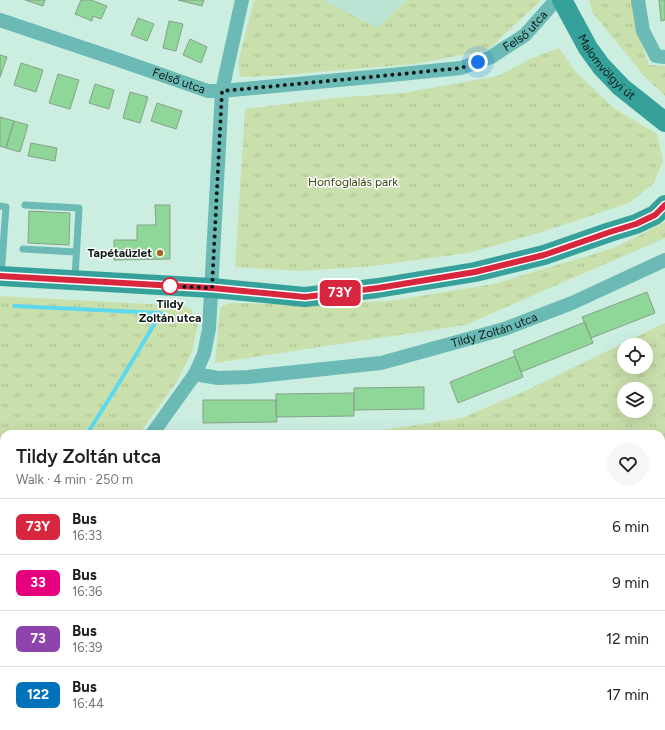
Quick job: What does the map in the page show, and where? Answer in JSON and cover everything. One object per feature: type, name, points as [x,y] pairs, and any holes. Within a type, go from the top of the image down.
[{"type":"street","points":[[155,430],[195,374],[204,354],[209,329],[212,288],[222,91],[242,0]]},
{"type":"street","name":"Felső utca","points":[[0,20],[208,91],[222,91],[461,68],[491,57],[525,35],[556,0]]},
{"type":"street","name":"Malomvölgyi út","points":[[562,0],[588,48],[601,66],[621,87],[665,122]]},
{"type":"street","points":[[638,0],[643,32],[656,56],[665,57]]},
{"type":"street","points":[[1,276],[212,288],[305,297],[378,288],[475,272],[544,255],[636,224],[655,215],[665,205]]},
{"type":"street","name":"Tildy Zoltán utca","points":[[195,374],[218,378],[248,377],[381,363],[504,329],[572,303],[665,260]]},
{"type":"lane","points":[[25,205],[79,208],[75,280]]},
{"type":"lane","points":[[0,206],[6,207],[1,253],[1,276]]},
{"type":"lane","points":[[23,249],[76,252]]},
{"type":"shaded area","points":[[323,0],[407,0],[377,28]]},
{"type":"green space","points":[[254,0],[323,0],[377,28],[407,0],[540,1],[488,50],[415,64],[271,76],[240,77],[238,63]]},
{"type":"green space","points":[[589,0],[632,0],[636,28],[649,65],[665,66],[665,96],[646,78],[592,12]]},
{"type":"green space","name":"Honfoglalás park","points":[[559,48],[575,71],[615,109],[657,134],[663,161],[654,183],[629,203],[539,233],[468,253],[373,266],[300,271],[235,267],[245,109],[335,98],[403,93],[498,76],[532,58]]},
{"type":"green space","points":[[665,222],[665,238],[465,325],[215,363],[220,308],[229,303],[299,304],[389,301],[494,284],[614,248]]},
{"type":"green space","points":[[0,296],[184,306],[191,309],[198,323],[192,352],[176,383],[142,430],[0,430]]},
{"type":"green space","points":[[665,323],[665,430],[383,430],[462,418],[527,390],[617,346],[617,374],[653,374],[653,338],[634,338]]},
{"type":"building","points":[[25,0],[45,0],[43,6]]},
{"type":"building","points":[[81,0],[91,0],[107,6],[101,19],[93,16],[92,21],[75,14]]},
{"type":"building","points":[[178,0],[204,0],[202,6]]},
{"type":"building","points":[[659,0],[665,0],[665,20],[661,21]]},
{"type":"building","points":[[138,18],[154,24],[147,41],[131,35]]},
{"type":"building","points":[[169,21],[183,24],[176,51],[163,48]]},
{"type":"building","points":[[190,39],[207,47],[201,63],[183,55]]},
{"type":"building","points":[[0,55],[7,57],[0,77]]},
{"type":"building","points":[[21,63],[43,70],[36,92],[14,85]]},
{"type":"building","points":[[58,74],[79,80],[70,109],[49,103]]},
{"type":"building","points":[[95,84],[114,90],[109,109],[89,103]]},
{"type":"building","points":[[130,92],[148,97],[140,123],[123,118]]},
{"type":"building","points":[[157,103],[182,111],[176,129],[151,121]]},
{"type":"building","points":[[0,117],[14,121],[6,148],[0,146]]},
{"type":"building","points":[[14,121],[28,125],[20,152],[6,148]]},
{"type":"building","points":[[31,143],[57,148],[55,161],[28,156]]},
{"type":"building","points":[[155,205],[170,205],[170,259],[114,260],[114,240],[137,240],[137,225],[156,225]]},
{"type":"building","points":[[29,211],[70,213],[69,245],[28,243]]},
{"type":"building","points":[[647,292],[655,313],[591,338],[582,317]]},
{"type":"building","points":[[585,322],[593,343],[521,372],[513,351]]},
{"type":"building","points":[[515,356],[523,377],[458,403],[450,382]]},
{"type":"building","points":[[424,387],[424,409],[354,410],[354,388]]},
{"type":"building","points":[[354,393],[354,416],[276,417],[276,394]]},
{"type":"building","points":[[203,400],[276,400],[277,422],[203,423]]},
{"type":"waterway","points":[[14,306],[161,313],[90,430]]},
{"type":"bus line","name":"73Y","points":[[0,276],[212,288],[305,297],[378,288],[475,272],[544,255],[636,224],[655,215],[665,205]]},
{"type":"place","name":"Tapétaüzlet","points":[[160,253]]},
{"type":"place","name":"Tildy Zoltán utca","points":[[170,286]]},
{"type":"route","points":[[170,286],[212,288],[222,91],[461,68],[478,62]]}]
